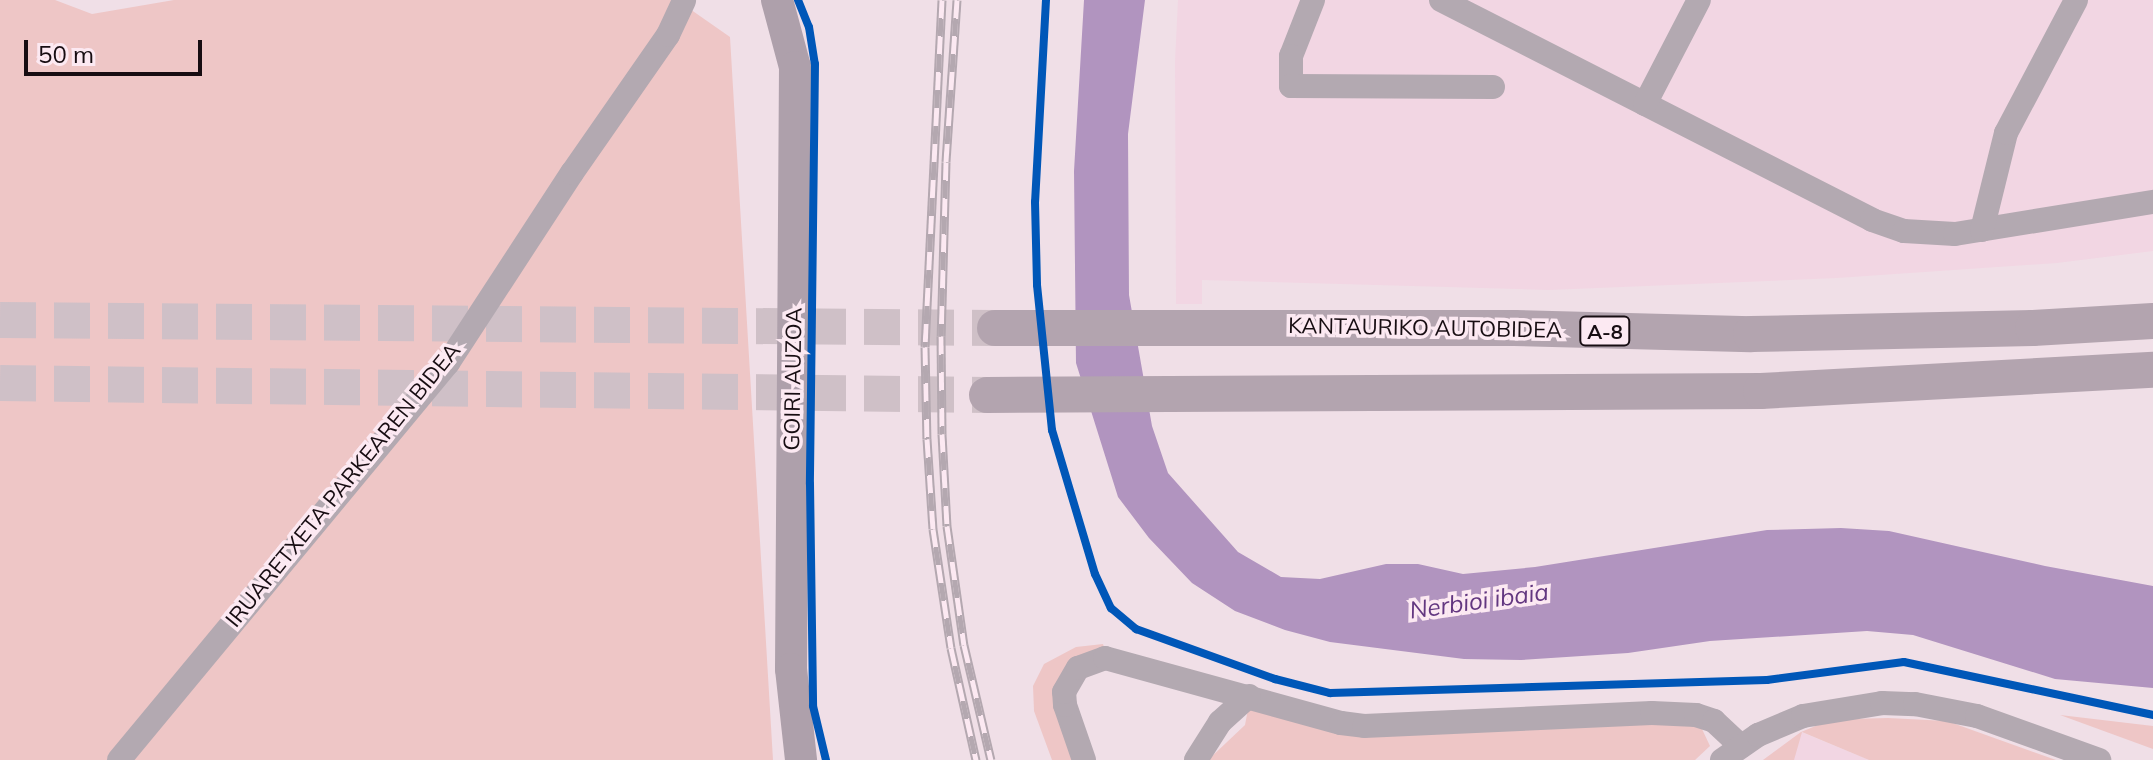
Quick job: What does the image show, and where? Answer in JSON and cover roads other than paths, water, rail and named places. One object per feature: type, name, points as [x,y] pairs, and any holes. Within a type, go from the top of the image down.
[{"type":"highway","name":"KANTAURIKO AUTOBIDEA","points":[[995,328],[1514,328],[1751,334],[2033,328],[2153,321]]},
{"type":"highway","points":[[987,395],[1761,391],[2153,370]]},
{"type":"main road","name":"GOIRI AUZOA","points":[[777,0],[795,67],[791,669],[801,760]]},
{"type":"street","name":"IRUARETXETA PARKEAREN BIDEA","points":[[119,760],[448,363],[572,173],[668,35],[684,0]]},
{"type":"street","points":[[1313,0],[1291,56],[1291,86],[1493,87]]},
{"type":"street","points":[[1441,0],[1872,220],[1904,231],[1955,234],[2153,202]]},
{"type":"street","points":[[1645,104],[1699,0]]},
{"type":"street","points":[[1982,230],[2006,133],[2076,0]]},
{"type":"street","points":[[1084,760],[1065,705],[1064,692],[1078,668],[1105,658],[1364,726],[1638,713],[1696,715],[1714,721],[1732,753],[1803,716],[1882,703],[1915,704],[1977,716],[2099,760]]},
{"type":"street","points":[[1196,760],[1220,722],[1249,696]]},
{"type":"water","name":"Nerbioi ibaia","points":[[1084,0],[1145,0],[1128,134],[1129,295],[1152,426],[1168,473],[1238,552],[1281,577],[1320,579],[1386,564],[1418,564],[1463,574],[1535,567],[1767,530],[1841,528],[1889,531],[2045,566],[2153,586],[2153,688],[2055,679],[1913,635],[1867,631],[1710,641],[1628,653],[1521,660],[1464,659],[1330,642],[1285,630],[1235,611],[1192,583],[1149,538],[1118,497],[1076,363],[1074,171]]},
{"type":"tunnel","points":[[0,320],[995,328]]},
{"type":"tunnel","points":[[0,383],[987,395]]},
{"type":"railway","points":[[942,0],[925,347],[927,439],[933,529],[951,648],[976,760]]},
{"type":"railway","points":[[957,0],[946,162],[941,336],[942,434],[947,526],[964,645],[991,760]]}]
